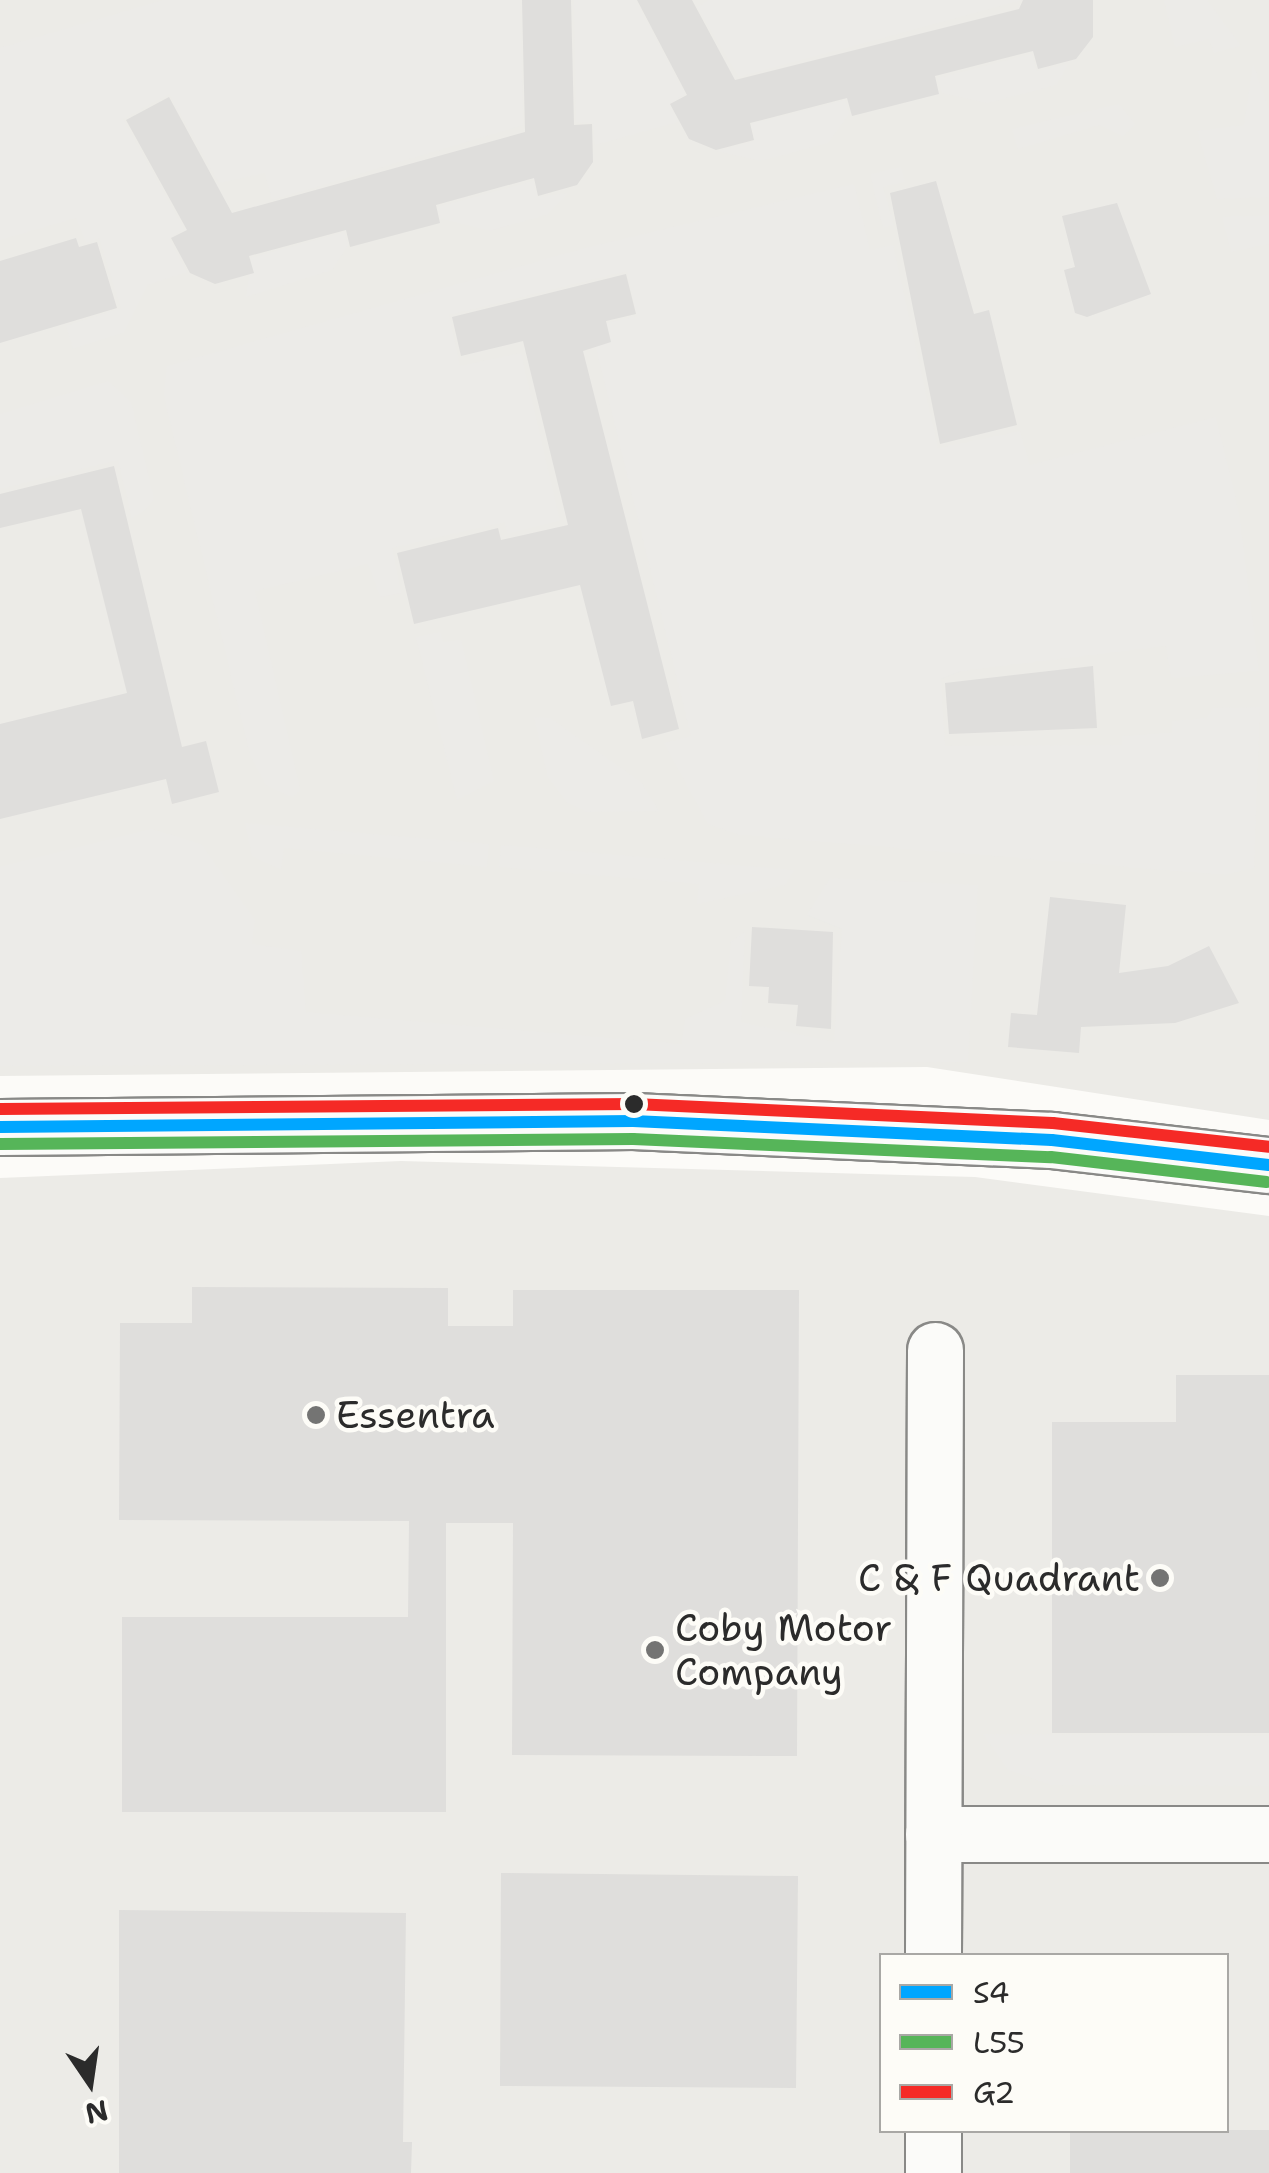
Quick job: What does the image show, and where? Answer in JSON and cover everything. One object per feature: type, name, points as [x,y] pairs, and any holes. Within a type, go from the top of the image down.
[{"type":"main road","points":[[0,1127],[652,1122],[1052,1140],[1269,1166]]},
{"type":"main road","points":[[933,1953],[935,1350]]},
{"type":"main road","points":[[933,1834],[1269,1834]]},
{"type":"main road","points":[[933,2133],[933,2173]]},
{"type":"shaded area","points":[[0,0],[1269,0],[1269,1120],[927,1067],[0,1076]]},
{"type":"shaded area","points":[[163,0],[520,0],[523,125],[272,200],[265,173],[219,183],[169,94],[123,119],[184,229],[169,239],[187,272],[147,285],[123,333],[73,349],[66,326],[121,308],[99,238],[86,243],[76,218],[0,240],[0,48]]},
{"type":"shaded area","points":[[574,0],[636,0],[685,94],[669,104],[678,122],[595,145],[593,123],[576,122]]},
{"type":"shaded area","points":[[710,0],[1022,0],[739,77],[697,7]]},
{"type":"shaded area","points":[[1164,0],[1207,0],[1241,46],[1214,53],[1209,39],[1175,47]]},
{"type":"shaded area","points":[[1032,54],[1037,71],[1068,64],[1057,85],[987,103],[942,93],[938,78]]},
{"type":"shaded area","points":[[1253,64],[1269,109],[1269,197],[1217,199],[1197,131],[1244,125]]},
{"type":"shaded area","points":[[845,100],[849,114],[828,143],[761,161],[716,151],[755,141],[751,124]]},
{"type":"shaded area","points":[[1119,104],[1135,124],[1123,137],[1099,125],[1018,149],[1012,129]]},
{"type":"shaded area","points":[[901,167],[905,182],[883,187],[894,225],[883,228],[870,174]]},
{"type":"shaded area","points":[[533,181],[537,197],[568,193],[546,215],[489,231],[441,219],[438,207]]},
{"type":"shaded area","points":[[854,184],[870,250],[893,245],[938,448],[1020,431],[1030,465],[1216,417],[1239,513],[1259,671],[1171,678],[1166,646],[961,671],[941,679],[945,746],[1122,745],[1122,736],[1172,732],[1172,721],[1207,718],[1213,708],[1260,707],[1254,868],[1224,875],[740,835],[708,824],[664,743],[691,736],[591,327],[637,316],[627,271],[449,315],[460,366],[521,353],[560,521],[508,534],[505,522],[392,548],[401,593],[380,597],[368,564],[255,591],[300,789],[293,798],[266,785],[250,755],[164,396],[167,366],[589,247]]},
{"type":"shaded area","points":[[1269,215],[1269,244],[1231,252],[1222,217]]},
{"type":"shaded area","points":[[344,232],[348,245],[332,270],[246,297],[251,258]]},
{"type":"shaded area","points":[[108,381],[131,402],[154,499],[145,510],[132,518],[118,460],[0,489],[0,414]]},
{"type":"shaded area","points":[[440,632],[443,642],[461,639],[494,781],[457,800],[416,637]]},
{"type":"shaded area","points":[[534,717],[550,718],[641,782],[659,811],[587,812],[566,802],[548,778]]},
{"type":"shaded area","points":[[245,823],[489,844],[487,867],[284,848],[281,870],[252,856]]},
{"type":"shaded area","points":[[152,829],[201,844],[255,920],[252,944],[301,951],[306,1012],[681,1044],[685,1019],[725,1001],[731,942],[745,932],[741,1022],[834,1042],[842,929],[807,915],[830,878],[978,885],[968,1062],[0,1066],[0,867]]},
{"type":"shaded area","points":[[501,845],[794,870],[785,885],[697,904],[699,884],[499,867]]},
{"type":"shaded area","points":[[401,1161],[975,1177],[1269,1216],[1269,2173],[0,2173],[0,1178]]},
{"type":"shaded area","points":[[983,1734],[1269,1736],[1269,1786],[1052,1785],[1008,1770]]},
{"type":"building","points":[[522,0],[571,0],[574,125],[592,124],[593,162],[577,185],[538,196],[534,178],[436,205],[440,223],[350,247],[346,230],[249,256],[254,273],[215,284],[190,273],[171,238],[187,230],[126,120],[169,97],[232,213],[525,132]]},
{"type":"building","points":[[637,0],[692,0],[735,80],[1019,9],[1023,0],[1093,0],[1093,37],[1076,59],[1038,69],[1033,51],[935,76],[939,94],[852,116],[847,98],[750,123],[754,140],[716,150],[689,139],[670,104],[687,95]]},
{"type":"building","points":[[936,181],[974,314],[989,310],[1017,425],[940,444],[890,193]]},
{"type":"building","points":[[1117,203],[1151,294],[1087,317],[1075,313],[1064,270],[1075,267],[1062,216]]},
{"type":"building","points":[[76,238],[79,247],[97,242],[117,308],[0,343],[0,261]]},
{"type":"building","points":[[626,274],[636,314],[606,321],[611,342],[583,351],[679,729],[642,739],[633,701],[611,706],[580,585],[414,624],[397,553],[498,528],[501,540],[568,525],[523,341],[461,356],[452,317]]},
{"type":"building","points":[[114,466],[182,747],[206,741],[219,792],[172,804],[166,779],[0,819],[0,724],[127,693],[81,509],[0,528],[0,494]]},
{"type":"building","points":[[1093,666],[1097,728],[949,734],[945,683]]},
{"type":"building","points":[[1050,897],[1126,905],[1119,973],[1168,966],[1209,946],[1239,1003],[1175,1023],[1081,1027],[1079,1053],[1008,1047],[1011,1013],[1037,1015]]},
{"type":"building","points":[[752,927],[833,932],[831,1029],[796,1026],[798,1005],[768,1003],[769,987],[749,986]]},
{"type":"building","points":[[192,1287],[448,1288],[448,1326],[513,1326],[513,1290],[799,1290],[797,1756],[512,1755],[513,1523],[446,1523],[446,1812],[122,1812],[122,1617],[408,1617],[409,1521],[119,1520],[120,1323],[192,1323]]},
{"type":"building","name":"C & F Quadrant","points":[[1176,1375],[1269,1375],[1269,1733],[1052,1733],[1052,1422],[1176,1422]]},
{"type":"building","points":[[501,1873],[798,1876],[796,2088],[500,2086]]},
{"type":"building","points":[[119,1910],[406,1913],[403,2142],[412,2142],[411,2173],[119,2173]]},
{"type":"building","points":[[1269,2130],[1269,2173],[1070,2173],[1070,2133]]},
{"type":"transit line","name":"G2","points":[[0,1109],[634,1104],[1053,1123],[1269,1147]]},
{"type":"transit line","name":"S4","points":[[0,1127],[633,1121],[1052,1140],[1269,1165]]},
{"type":"transit line","name":"L55","points":[[0,1144],[633,1139],[1051,1157],[1267,1182]]},
{"type":"place","name":"Essentra","points":[[316,1415]]},
{"type":"place","name":"C & F Quadrant","points":[[1160,1578]]},
{"type":"place","name":"Coby Motor Company","points":[[655,1650]]}]
